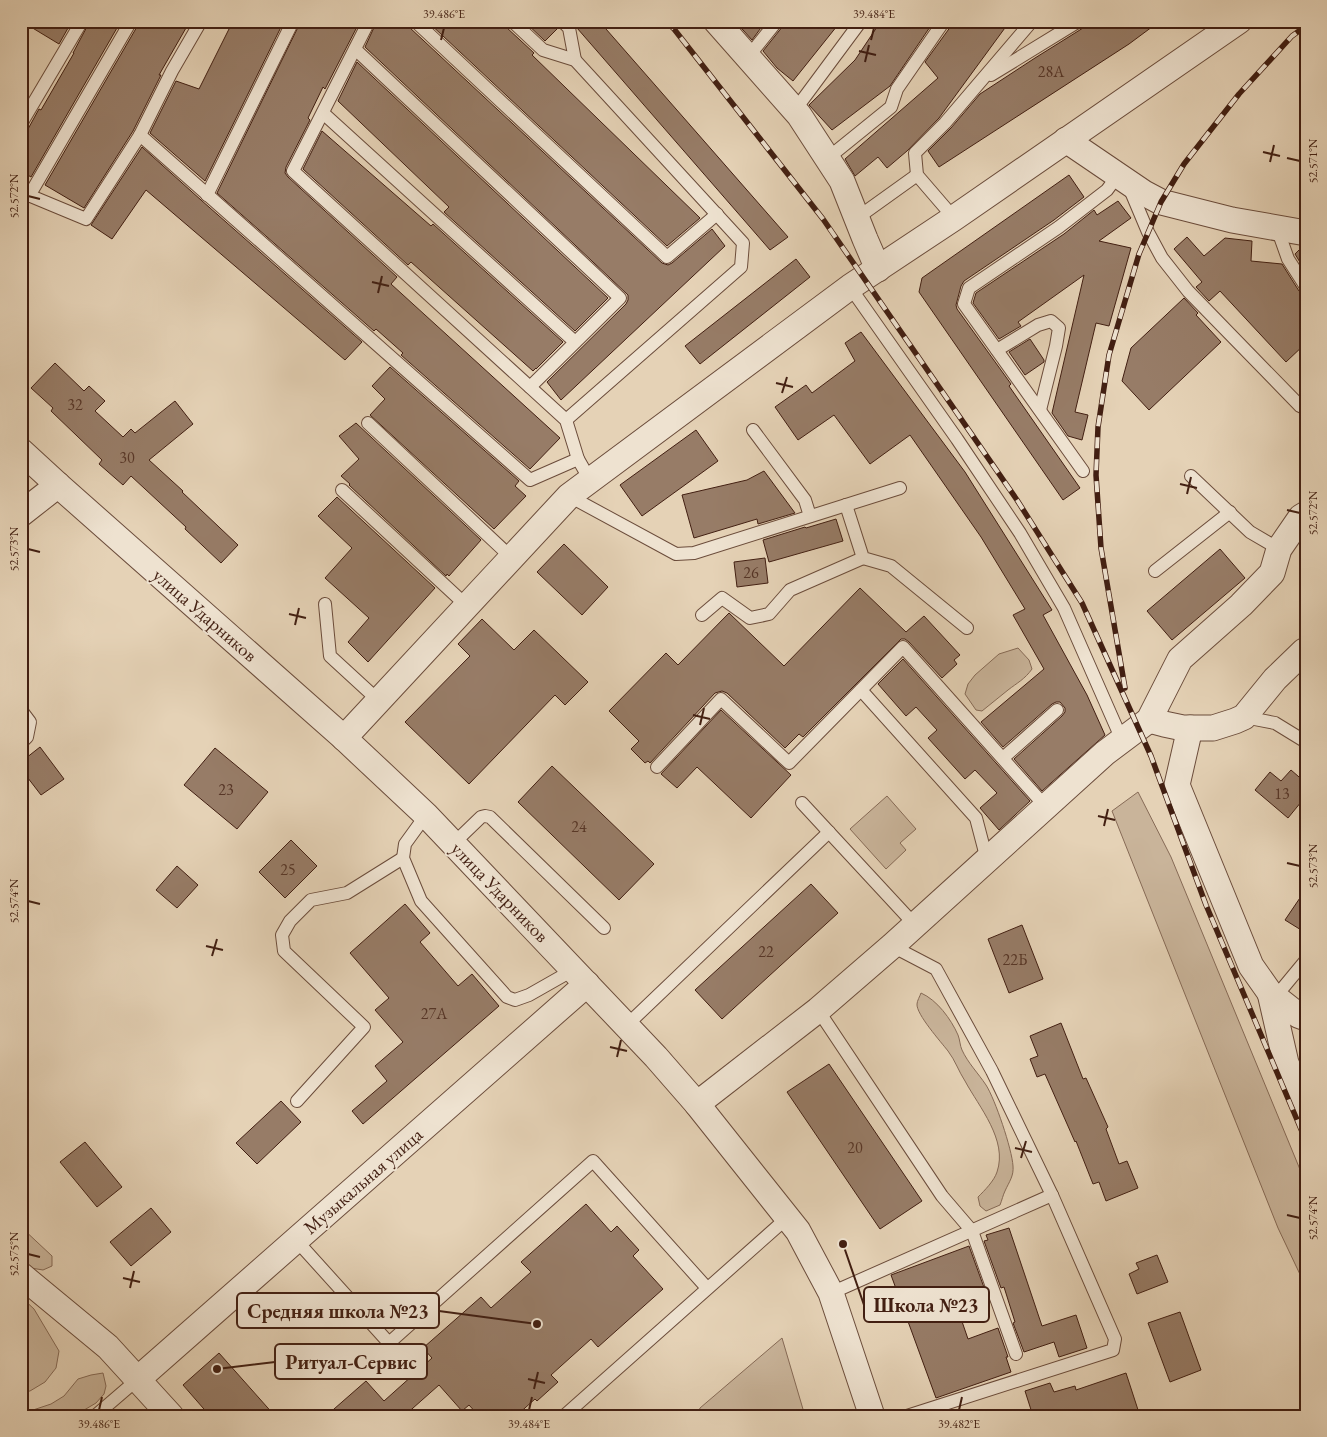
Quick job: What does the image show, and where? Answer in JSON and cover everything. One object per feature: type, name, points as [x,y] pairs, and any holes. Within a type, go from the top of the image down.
[{"type":"street","points":[[716,21],[795,110],[828,158],[842,180],[878,269]]},
{"type":"street","points":[[344,738],[569,496],[584,469],[954,218],[1239,21]]},
{"type":"street","points":[[1066,140],[1144,193],[1161,202],[1232,220],[1306,233]]},
{"type":"street","name":"улица Ударников","points":[[21,451],[344,738],[426,815],[656,1057],[697,1104],[798,1231],[830,1293],[872,1416]]},
{"type":"street","points":[[21,514],[58,485]]},
{"type":"street","points":[[697,1104],[818,1010],[892,946],[1105,753],[1149,720],[1180,659],[1241,605],[1272,574],[1279,550],[1301,517],[1306,514]]},
{"type":"street","points":[[1149,720],[1190,728],[1213,728],[1244,717],[1275,679],[1304,651]]},
{"type":"street","points":[[1190,728],[1177,785],[1251,966],[1270,993],[1303,1020]]},
{"type":"street","name":"Музыкальная улица","points":[[138,1379],[296,1240],[580,977]]},
{"type":"street","points":[[1270,993],[1286,1063],[1306,1109]]},
{"type":"street","points":[[21,1275],[108,1347],[171,1416]]},
{"type":"lane","points":[[21,124],[82,21]]},
{"type":"lane","points":[[131,21],[25,194],[86,219],[140,135],[172,71],[201,21]]},
{"type":"lane","points":[[207,195],[293,21]]},
{"type":"lane","points":[[140,135],[530,480],[584,469],[566,420],[293,170],[369,21]]},
{"type":"lane","points":[[415,21],[667,257],[717,214]]},
{"type":"lane","points":[[512,21],[543,50],[575,60],[743,243],[741,267],[566,420]]},
{"type":"lane","points":[[562,21],[569,28],[575,60]]},
{"type":"lane","points":[[748,57],[777,21]]},
{"type":"lane","points":[[795,110],[861,21]]},
{"type":"lane","points":[[828,158],[891,107],[897,90],[944,21]]},
{"type":"lane","points":[[954,218],[917,175],[914,153],[945,123],[1032,21]]},
{"type":"lane","points":[[981,81],[1079,21]]},
{"type":"lane","points":[[355,49],[620,298],[530,387]]},
{"type":"lane","points":[[323,113],[575,342]]},
{"type":"lane","points":[[857,218],[917,175]]},
{"type":"lane","points":[[1082,471],[964,304],[969,288],[1058,227],[1122,178],[1162,258],[1188,291],[1300,406],[1306,409]]},
{"type":"lane","points":[[1277,228],[1288,259],[1306,287]]},
{"type":"lane","points":[[850,287],[957,439],[1020,533],[1064,608],[1122,740]]},
{"type":"lane","points":[[997,350],[1038,325],[1050,320],[1059,328],[1040,410]]},
{"type":"lane","points":[[368,422],[512,558]]},
{"type":"lane","points":[[754,430],[805,500],[810,516]]},
{"type":"lane","points":[[1191,476],[1250,532],[1279,550]]},
{"type":"lane","points":[[569,496],[676,554],[694,552],[900,488]]},
{"type":"lane","points":[[342,490],[467,606]]},
{"type":"lane","points":[[846,505],[863,558]]},
{"type":"lane","points":[[1155,571],[1230,512]]},
{"type":"lane","points":[[702,615],[722,598],[750,618],[769,614],[790,590],[863,558],[890,566],[967,628]]},
{"type":"lane","points":[[325,604],[330,656],[379,700]]},
{"type":"lane","points":[[657,767],[721,698],[789,763],[903,647],[1046,807]]},
{"type":"lane","points":[[861,690],[976,818],[987,860]]},
{"type":"lane","points":[[21,710],[30,722],[27,737],[21,742]]},
{"type":"lane","points":[[1003,758],[1057,710]]},
{"type":"lane","points":[[1244,717],[1275,723],[1306,742]]},
{"type":"lane","points":[[802,803],[915,925]]},
{"type":"lane","points":[[426,815],[405,844],[403,858],[420,901],[507,996],[514,1000],[580,977]]},
{"type":"lane","points":[[453,844],[481,817],[490,817],[604,928]]},
{"type":"lane","points":[[626,1025],[829,832]]},
{"type":"lane","points":[[296,1101],[364,1028],[284,951],[282,935],[290,921],[311,900],[347,893],[403,858]]},
{"type":"lane","points":[[892,946],[936,969],[992,1071],[1052,1195],[1115,1339],[1113,1350],[907,1416]]},
{"type":"lane","points":[[1270,993],[1282,989],[1306,960]]},
{"type":"lane","points":[[818,1010],[942,1196],[972,1230],[1016,1354]]},
{"type":"lane","points":[[296,1240],[389,1343],[593,1161],[707,1288]]},
{"type":"lane","points":[[830,1293],[1052,1195]]},
{"type":"lane","points":[[564,1416],[787,1218]]},
{"type":"lane","points":[[95,1416],[138,1379]]},
{"type":"shaded area","points":[[1018,648],[1029,660],[1032,669],[1024,678],[982,711],[976,710],[965,694],[968,684],[975,675],[999,654]]},
{"type":"shaded area","points":[[1138,792],[1171,857],[1306,1184],[1306,1287],[1278,1228],[1112,811]]},
{"type":"shaded area","points":[[887,796],[916,829],[900,843],[906,850],[886,869],[850,829]]},
{"type":"shaded area","points":[[921,993],[933,1000],[952,1023],[964,1055],[990,1092],[1006,1137],[1012,1158],[1012,1176],[1000,1205],[986,1211],[980,1206],[978,1197],[996,1175],[999,1148],[990,1124],[963,1077],[950,1055],[920,1014],[917,1004]]},
{"type":"shaded area","points":[[21,1227],[52,1256],[52,1266],[43,1270],[25,1267],[21,1263]]},
{"type":"shaded area","points":[[21,1297],[34,1309],[59,1351],[56,1368],[45,1382],[30,1391],[21,1392]]},
{"type":"shaded area","points":[[782,1338],[805,1416],[697,1416],[700,1408]]},
{"type":"shaded area","points":[[103,1373],[106,1386],[104,1394],[96,1403],[74,1416],[21,1416],[24,1413],[51,1404],[64,1396],[78,1379]]},
{"type":"building","points":[[21,21],[72,21],[59,44]]},
{"type":"building","points":[[90,21],[121,21],[31,177],[21,171],[21,132],[28,129],[39,109],[41,110]]},
{"type":"building","points":[[139,21],[190,21],[159,75],[161,75],[133,131],[84,208],[45,185]]},
{"type":"building","points":[[233,21],[284,21],[205,181],[150,133],[176,81],[199,89]]},
{"type":"building","points":[[301,21],[360,21],[325,89],[323,87],[308,118],[310,120],[286,167],[285,173],[397,277],[391,284],[560,438],[530,469],[401,355],[403,353],[376,329],[374,331],[217,193]]},
{"type":"building","points":[[377,21],[407,21],[409,27],[662,263],[668,265],[672,263],[712,229],[725,246],[561,400],[547,382],[626,304],[628,295],[365,47]]},
{"type":"building","points":[[427,21],[504,21],[506,27],[534,53],[532,55],[700,218],[667,246]]},
{"type":"building","points":[[524,21],[554,21],[558,28],[545,41]]},
{"type":"building","points":[[574,21],[599,21],[788,237],[770,250],[577,28]]},
{"type":"building","points":[[735,21],[766,21],[752,40]]},
{"type":"building","points":[[785,21],[841,21],[793,81],[777,68],[763,51]]},
{"type":"building","points":[[881,21],[934,21],[890,86],[832,130],[809,105],[855,60]]},
{"type":"building","points":[[952,21],[1010,21],[939,118],[907,151],[887,168],[878,157],[855,176],[845,159],[938,78],[925,62],[951,26]]},
{"type":"building","points":[[1089,21],[1160,21],[1129,44],[939,167],[928,151],[980,94],[1083,28]]},
{"type":"building","points":[[357,62],[608,298],[575,331],[444,212],[449,207],[338,101]]},
{"type":"building","points":[[322,131],[431,226],[433,224],[563,342],[533,371],[411,262],[408,265],[303,169]]},
{"type":"building","points":[[142,147],[362,342],[345,360],[146,190],[112,239],[91,225]]},
{"type":"building","points":[[1069,175],[1084,197],[1054,220],[964,281],[956,305],[1011,384],[1009,386],[1080,488],[1063,500],[919,292],[922,278]]},
{"type":"building","points":[[1118,201],[1131,218],[1099,241],[1131,248],[1109,326],[1096,323],[1075,412],[1088,415],[1082,440],[1068,436],[1052,413],[1084,275],[1018,322],[1021,326],[999,339],[973,303],[976,293],[1064,234],[1094,210],[1097,215]]},
{"type":"building","points":[[1187,237],[1204,256],[1225,238],[1252,241],[1251,261],[1282,264],[1299,291],[1306,295],[1306,343],[1286,362],[1220,291],[1209,301],[1196,287],[1202,282],[1174,249]]},
{"type":"building","points":[[1302,247],[1306,247],[1306,272],[1295,254]]},
{"type":"building","points":[[796,259],[810,277],[700,364],[685,346]]},
{"type":"building","points":[[1184,298],[1198,313],[1196,315],[1221,342],[1149,410],[1122,381],[1131,348]]},
{"type":"building","points":[[861,332],[965,472],[1052,610],[1043,615],[1087,695],[1105,735],[1042,791],[1014,759],[1062,716],[1065,708],[1060,702],[1052,704],[1003,747],[981,722],[1044,669],[1013,615],[1025,609],[981,537],[910,435],[870,464],[834,415],[798,440],[775,407],[806,385],[812,393],[855,361],[845,343]]},
{"type":"building","points":[[1030,339],[1044,362],[1025,375],[1009,352]]},
{"type":"building","points":[[55,363],[84,391],[89,386],[105,401],[95,411],[123,437],[131,429],[135,433],[175,401],[193,424],[149,460],[238,545],[221,563],[185,529],[186,527],[131,476],[123,485],[99,464],[102,460],[51,411],[53,408],[31,388]]},
{"type":"building","points":[[390,367],[519,481],[515,486],[526,496],[494,529],[370,415],[385,399],[372,386]]},
{"type":"building","points":[[356,423],[481,540],[449,576],[447,574],[446,576],[341,476],[359,459],[339,436]]},
{"type":"building","points":[[696,430],[718,461],[642,516],[620,485]]},
{"type":"building","points":[[764,471],[795,513],[758,524],[757,519],[694,538],[682,495],[747,480]]},
{"type":"building","points":[[337,497],[435,588],[368,662],[348,642],[369,618],[325,578],[352,548],[318,516]]},
{"type":"building","points":[[836,519],[843,541],[769,562],[763,540]]},
{"type":"building","points":[[564,544],[608,587],[582,615],[537,572]]},
{"type":"building","points":[[1220,549],[1245,578],[1172,640],[1147,611]]},
{"type":"building","points":[[765,558],[768,583],[737,587],[734,562]]},
{"type":"building","points":[[860,588],[906,632],[924,616],[960,655],[954,660],[957,664],[942,678],[909,642],[901,639],[803,737],[799,734],[785,748],[727,693],[722,691],[715,693],[650,763],[648,761],[645,763],[631,749],[639,741],[609,711],[666,653],[678,665],[729,613],[784,666]]},
{"type":"building","points":[[482,619],[514,650],[534,630],[588,682],[565,705],[555,695],[469,784],[405,722],[470,656],[458,644]]},
{"type":"building","points":[[903,659],[1030,801],[999,830],[980,808],[997,793],[975,770],[965,779],[928,738],[937,730],[916,707],[906,716],[878,684]]},
{"type":"building","points":[[721,710],[791,775],[751,818],[697,767],[677,788],[661,774]]},
{"type":"building","points":[[40,747],[64,779],[41,795],[21,769],[21,762]]},
{"type":"building","points":[[215,748],[268,792],[237,829],[184,785]]},
{"type":"building","points":[[552,766],[654,864],[619,900],[518,802]]},
{"type":"building","points":[[1291,770],[1306,783],[1306,796],[1288,818],[1255,790],[1270,772],[1281,781]]},
{"type":"building","points":[[291,840],[317,866],[285,898],[259,872]]},
{"type":"building","points":[[177,866],[198,885],[177,908],[156,890]]},
{"type":"building","points":[[811,884],[838,913],[722,1019],[695,990]]},
{"type":"building","points":[[1306,889],[1306,933],[1285,920]]},
{"type":"building","points":[[405,904],[430,933],[420,942],[458,986],[472,974],[499,1006],[363,1124],[352,1111],[387,1081],[375,1066],[403,1042],[375,1010],[389,998],[350,953]]},
{"type":"building","points":[[1022,925],[1043,979],[1009,993],[988,939]]},
{"type":"building","points":[[1061,1023],[1083,1079],[1086,1078],[1108,1127],[1106,1129],[1119,1164],[1127,1161],[1138,1188],[1106,1201],[1099,1182],[1093,1184],[1076,1141],[1045,1074],[1037,1077],[1030,1059],[1038,1056],[1030,1036]]},
{"type":"building","points":[[829,1064],[922,1201],[880,1229],[787,1092]]},
{"type":"building","points":[[281,1101],[301,1122],[257,1164],[236,1143]]},
{"type":"building","points":[[85,1142],[122,1187],[97,1207],[60,1162]]},
{"type":"building","points":[[586,1204],[611,1232],[617,1226],[639,1250],[633,1256],[663,1289],[598,1347],[591,1339],[551,1375],[558,1382],[537,1401],[535,1399],[516,1416],[479,1416],[469,1405],[462,1411],[439,1385],[404,1416],[326,1416],[366,1381],[384,1401],[432,1358],[423,1348],[481,1297],[491,1308],[531,1272],[521,1262]]},
{"type":"building","points":[[151,1208],[171,1232],[131,1266],[110,1242]]},
{"type":"building","points":[[1009,1228],[1042,1326],[1076,1315],[1087,1348],[1059,1357],[1054,1342],[1024,1352],[1013,1323],[1015,1322],[1004,1287],[1001,1288],[984,1241],[988,1240],[986,1235]]},
{"type":"building","points":[[969,1246],[986,1293],[956,1304],[968,1339],[998,1328],[1011,1372],[936,1398],[891,1275]]},
{"type":"building","points":[[1157,1255],[1168,1282],[1137,1294],[1129,1274],[1139,1269],[1136,1263]]},
{"type":"building","points":[[1180,1312],[1201,1370],[1170,1382],[1148,1323]]},
{"type":"building","points":[[219,1353],[275,1416],[210,1416],[183,1385]]},
{"type":"building","points":[[1126,1373],[1140,1416],[1033,1416],[1025,1391],[1050,1383],[1054,1392],[1075,1386],[1076,1390]]},
{"type":"railway","points":[[666,21],[823,219],[1017,500],[1082,603],[1151,756],[1206,905],[1306,1141]]},
{"type":"railway","points":[[1125,688],[1101,548],[1096,475],[1098,427],[1109,355],[1139,254],[1161,202],[1184,164],[1239,94],[1292,36],[1306,26]]},
{"type":"place","name":"Школа №23","points":[[843,1244]]},
{"type":"place","name":"Средняя школа №23","points":[[537,1324]]},
{"type":"place","name":"Ритуал-Сервис","points":[[217,1369]]}]
